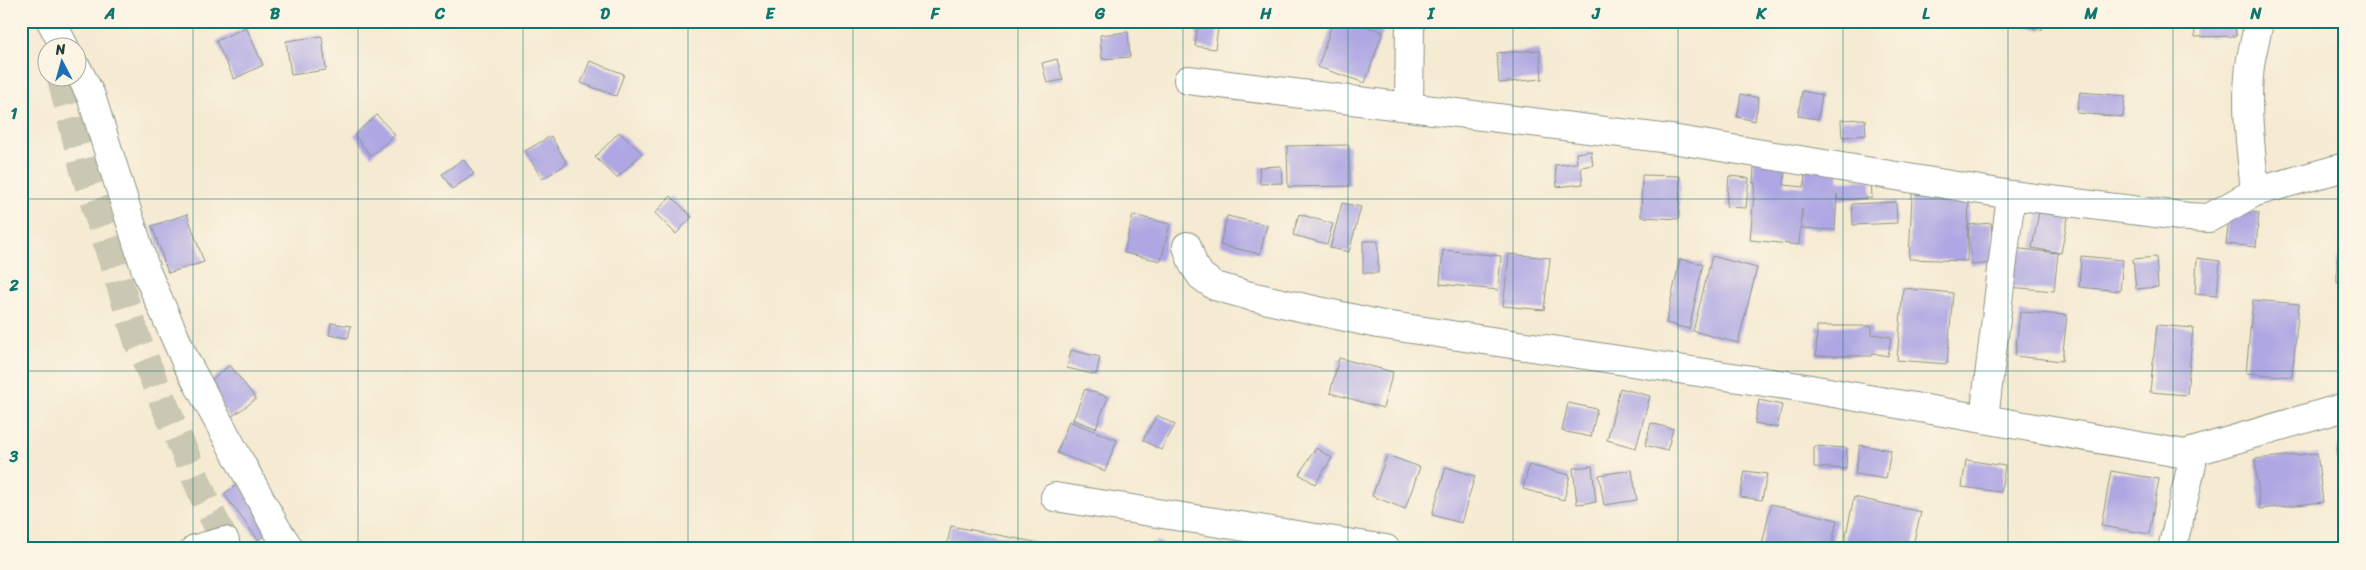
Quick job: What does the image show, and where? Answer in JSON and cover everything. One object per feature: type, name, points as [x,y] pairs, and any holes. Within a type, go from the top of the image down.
[{"type":"street","points":[[51,21],[60,38]]},
{"type":"street","points":[[1410,21],[1410,107]]},
{"type":"street","points":[[2255,192],[2250,142],[2249,80],[2251,59],[2259,21]]},
{"type":"street","points":[[1188,80],[1567,128],[1678,140],[2011,195],[2140,213],[2209,218],[2255,192],[2345,167]]},
{"type":"street","points":[[87,88],[146,271],[169,324],[185,360],[290,549]]},
{"type":"street","points":[[1984,418],[2011,195]]},
{"type":"street","points":[[1187,246],[1193,264],[1201,276],[1215,286],[1378,324],[1798,387],[2185,454],[2345,407]]},
{"type":"street","points":[[2172,549],[2192,464],[2185,454]]},
{"type":"street","points":[[1055,497],[1386,549]]},
{"type":"street","points":[[195,549],[225,541]]},
{"type":"building","points":[[1198,21],[1219,21],[1215,49],[1195,46]]},
{"type":"building","points":[[1333,21],[1352,21],[1383,32],[1365,83],[1318,67]]},
{"type":"building","points":[[2016,21],[2044,21],[2042,30],[2016,23]]},
{"type":"building","points":[[2194,21],[2235,21],[2236,36],[2195,37]]},
{"type":"building","points":[[246,27],[263,65],[234,79],[216,41]]},
{"type":"building","points":[[1128,32],[1130,57],[1102,59],[1100,35]]},
{"type":"building","points":[[322,36],[326,70],[291,75],[286,41]]},
{"type":"building","points":[[1540,50],[1542,79],[1499,83],[1497,53]]},
{"type":"building","points":[[1057,59],[1063,80],[1047,83],[1042,63]]},
{"type":"building","points":[[590,61],[624,74],[616,96],[581,83]]},
{"type":"building","points":[[1802,91],[1822,95],[1818,119],[1798,116]]},
{"type":"building","points":[[2080,92],[2125,96],[2123,117],[2077,113]]},
{"type":"building","points":[[1741,94],[1759,98],[1755,121],[1737,117]]},
{"type":"building","points":[[377,115],[395,135],[371,156],[354,135]]},
{"type":"building","points":[[1865,119],[1866,135],[1842,137],[1841,120]]},
{"type":"building","points":[[619,132],[642,153],[617,178],[595,157]]},
{"type":"building","points":[[551,136],[567,164],[542,179],[525,151]]},
{"type":"building","points":[[1349,145],[1350,186],[1288,187],[1287,146]]},
{"type":"building","points":[[1591,151],[1593,165],[1581,167],[1583,184],[1557,187],[1555,165],[1577,163],[1576,153]]},
{"type":"building","points":[[1755,153],[1786,155],[1784,185],[1804,187],[1806,158],[1840,160],[1838,181],[1871,180],[1872,198],[1838,200],[1837,194],[1835,230],[1801,228],[1802,209],[1799,245],[1750,240],[1755,183],[1753,183]]},
{"type":"building","points":[[463,159],[474,174],[452,189],[442,174]]},
{"type":"building","points":[[1281,166],[1282,183],[1260,184],[1259,167]]},
{"type":"building","points":[[1642,175],[1680,176],[1679,219],[1641,217]]},
{"type":"building","points":[[1913,175],[1970,178],[1967,261],[1909,259]]},
{"type":"building","points":[[1729,176],[1749,178],[1746,208],[1726,207]]},
{"type":"building","points":[[671,196],[692,217],[676,234],[655,213]]},
{"type":"building","points":[[1896,202],[1897,223],[1853,225],[1852,204]]},
{"type":"building","points":[[2041,202],[2070,207],[2061,253],[2032,248]]},
{"type":"building","points":[[1342,203],[1361,207],[1349,252],[1330,248]]},
{"type":"building","points":[[2230,210],[2259,213],[2256,247],[2226,244]]},
{"type":"building","points":[[187,214],[204,262],[168,273],[152,226]]},
{"type":"building","points":[[1299,214],[1333,224],[1327,244],[1293,235]]},
{"type":"building","points":[[1133,215],[1170,224],[1161,261],[1124,253]]},
{"type":"building","points":[[1227,216],[1267,225],[1260,254],[1220,245]]},
{"type":"building","points":[[1991,223],[1994,263],[1971,265],[1968,225]]},
{"type":"building","points":[[1363,241],[1378,241],[1378,273],[1363,273]]},
{"type":"building","points":[[2012,248],[2058,253],[2054,291],[2009,287]]},
{"type":"building","points":[[1443,250],[1501,256],[1498,290],[1440,284]]},
{"type":"building","points":[[1509,254],[1550,258],[1544,310],[1503,306]]},
{"type":"building","points":[[1712,256],[1757,268],[1738,343],[1693,331]]},
{"type":"building","points":[[2081,256],[2123,260],[2120,291],[2079,287]]},
{"type":"building","points":[[2156,257],[2158,287],[2136,289],[2133,259]]},
{"type":"building","points":[[2197,258],[2220,261],[2217,296],[2195,294]]},
{"type":"building","points":[[2337,258],[2345,258],[2345,283],[2337,283]]},
{"type":"building","points":[[1680,259],[1703,264],[1689,329],[1666,323]]},
{"type":"building","points":[[1903,288],[1953,293],[1947,364],[1897,360]]},
{"type":"building","points":[[2253,300],[2299,304],[2292,377],[2246,373]]},
{"type":"building","points":[[2020,312],[2067,315],[2062,361],[2015,356]]},
{"type":"building","points":[[331,323],[351,326],[348,338],[329,335]]},
{"type":"building","points":[[2157,325],[2193,328],[2187,395],[2150,392]]},
{"type":"building","points":[[1817,326],[1872,326],[1872,334],[1891,337],[1888,356],[1872,353],[1872,356],[1816,356]]},
{"type":"building","points":[[1071,350],[1100,357],[1096,375],[1067,368]]},
{"type":"building","points":[[1339,358],[1393,372],[1383,408],[1330,393]]},
{"type":"building","points":[[230,365],[256,399],[230,418],[205,385]]},
{"type":"building","points":[[1620,388],[1650,396],[1636,448],[1607,440]]},
{"type":"building","points":[[1085,389],[1108,397],[1096,428],[1073,420]]},
{"type":"building","points":[[1759,400],[1782,405],[1777,428],[1755,423]]},
{"type":"building","points":[[1568,403],[1597,409],[1591,437],[1562,431]]},
{"type":"building","points":[[1157,415],[1175,425],[1161,450],[1143,440]]},
{"type":"building","points":[[1069,421],[1117,440],[1105,471],[1057,453]]},
{"type":"building","points":[[1651,423],[1673,429],[1667,451],[1645,445]]},
{"type":"building","points":[[1860,445],[1891,450],[1886,479],[1855,474]]},
{"type":"building","points":[[1814,446],[1847,448],[1846,469],[1814,467]]},
{"type":"building","points":[[2337,446],[2345,446],[2345,508],[2340,509]]},
{"type":"building","points":[[1316,448],[1332,458],[1315,484],[1299,474]]},
{"type":"building","points":[[2317,453],[2323,502],[2260,509],[2255,459]]},
{"type":"building","points":[[1387,455],[1420,467],[1405,509],[1372,496]]},
{"type":"building","points":[[1966,460],[2005,466],[2001,492],[1962,487]]},
{"type":"building","points":[[1529,465],[1570,475],[1564,500],[1523,489]]},
{"type":"building","points":[[1592,466],[1596,502],[1577,504],[1573,468]]},
{"type":"building","points":[[1446,467],[1475,476],[1461,523],[1432,515]]},
{"type":"building","points":[[1632,470],[1637,500],[1604,505],[1599,475]]},
{"type":"building","points":[[1745,471],[1767,474],[1762,500],[1740,497]]},
{"type":"building","points":[[2111,471],[2159,479],[2149,534],[2101,526]]},
{"type":"building","points":[[239,483],[274,528],[258,540],[224,494]]},
{"type":"building","points":[[1854,497],[1921,512],[1912,549],[1843,549]]},
{"type":"building","points":[[1771,504],[1837,520],[1831,549],[1761,549]]},
{"type":"building","points":[[951,526],[1066,548],[1066,549],[946,549]]},
{"type":"building","points":[[1156,541],[1174,549],[1153,549]]},
{"type":"tunnel","points":[[64,88],[85,174],[139,345],[208,507],[229,549]]}]
